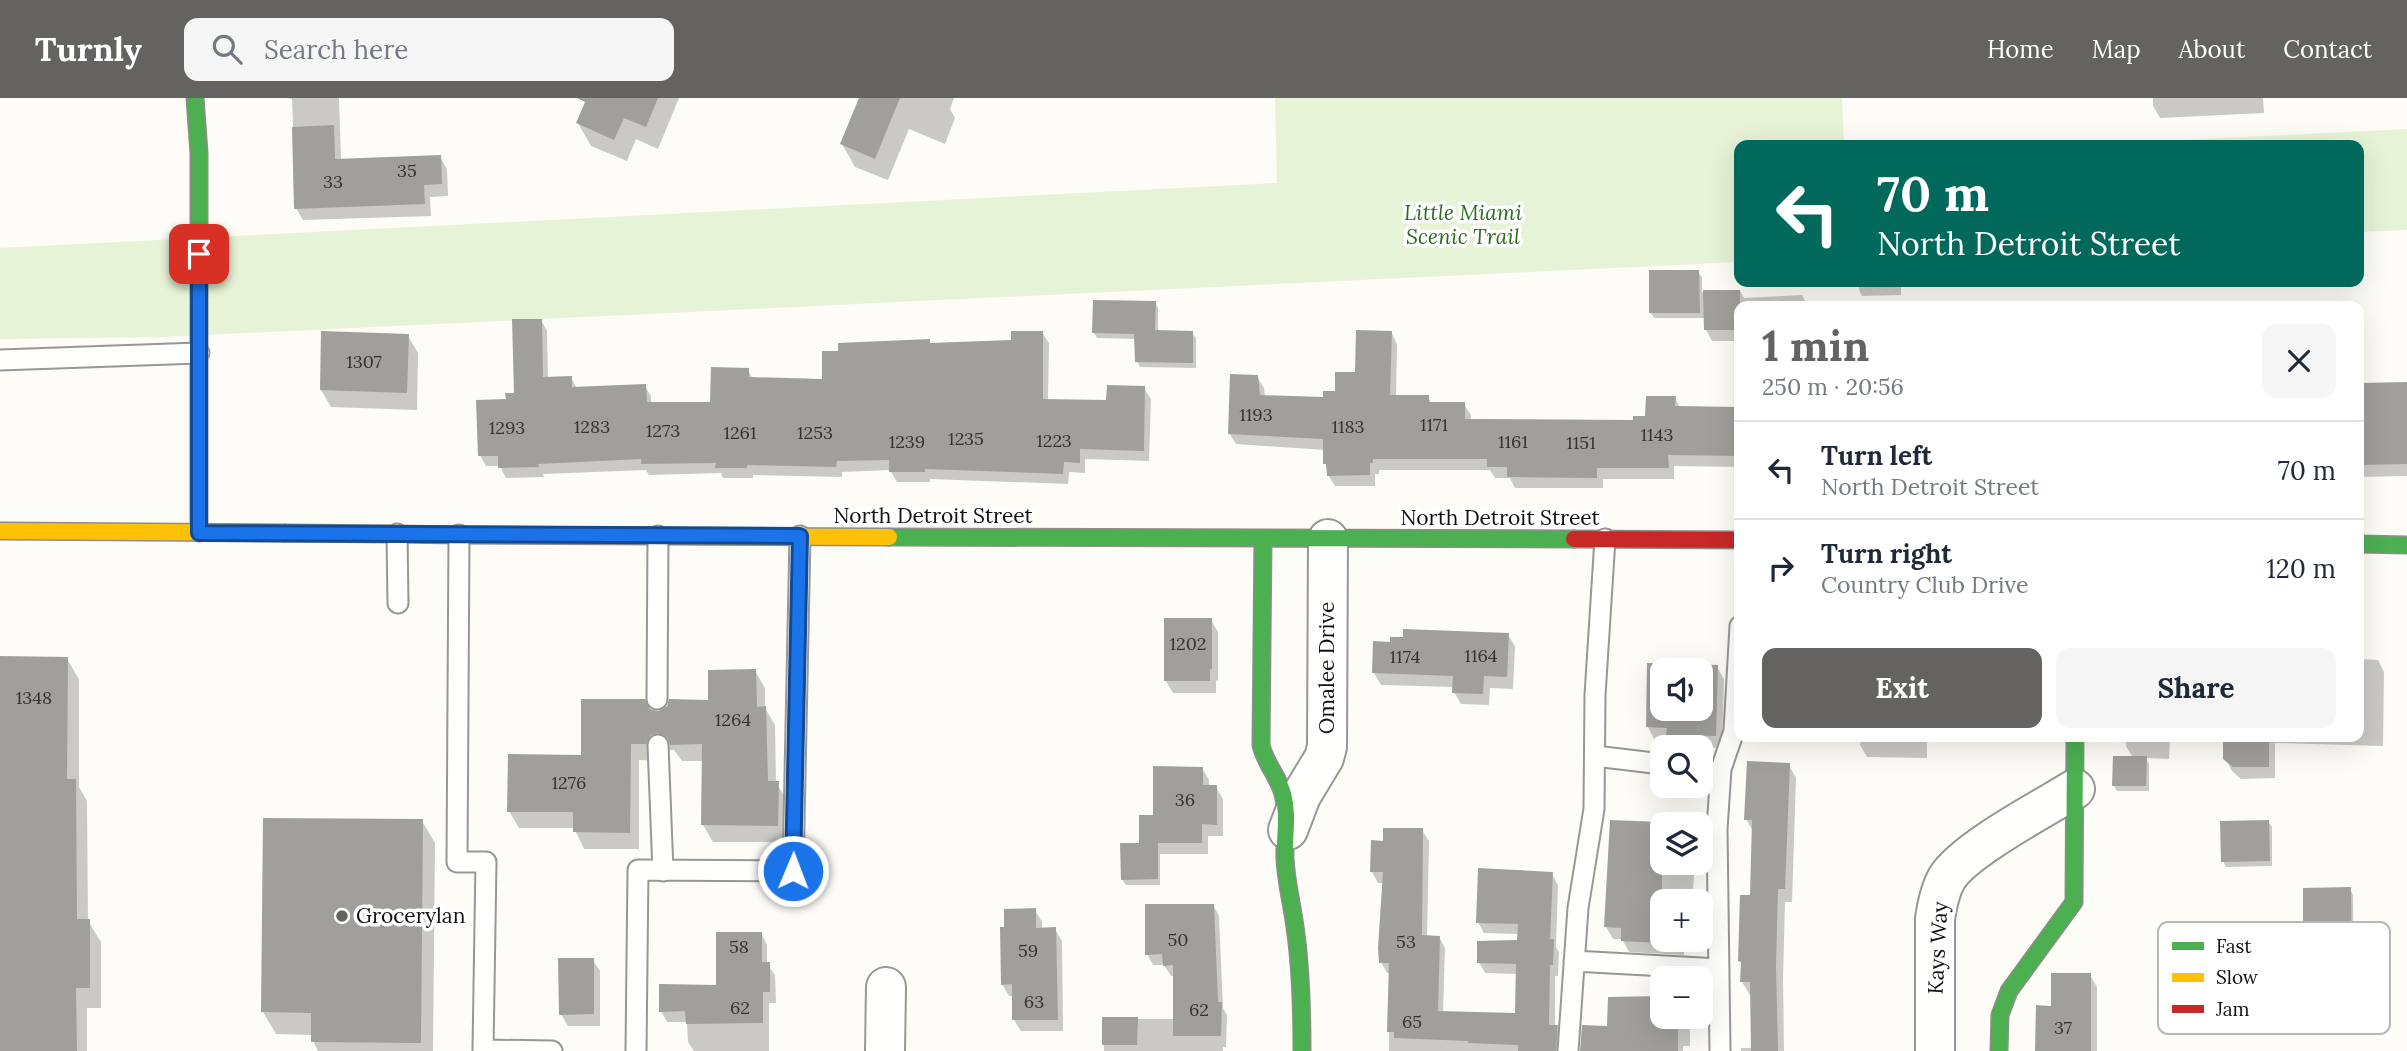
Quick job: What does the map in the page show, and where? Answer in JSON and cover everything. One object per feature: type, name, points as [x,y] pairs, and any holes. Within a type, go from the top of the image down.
[{"type":"main road","points":[[195,98],[199,153],[199,533]]},
{"type":"main road","name":"North Detroit Street","points":[[0,531],[1734,540]]},
{"type":"main road","name":"Omalee Drive","points":[[1263,538],[1261,745],[1264,757],[1283,792],[1287,811],[1285,857],[1301,992],[1301,1051]]},
{"type":"main road","points":[[2364,544],[2407,545]]},
{"type":"main road","points":[[1999,1051],[2000,1015],[2009,991],[2074,902],[2075,742]]},
{"type":"street","name":"Omalee Drive","points":[[1288,830],[1301,796],[1324,758],[1327,747],[1328,539]]},
{"type":"street","name":"Kays Way","points":[[1934,1051],[1935,919],[1938,901],[1947,878],[1963,858],[2075,789]]},
{"type":"street","points":[[885,1051],[886,987]]},
{"type":"lane","points":[[0,360],[199,353]]},
{"type":"lane","points":[[397,534],[398,603]]},
{"type":"lane","points":[[459,535],[457,862],[486,862],[483,1050],[552,1051]]},
{"type":"lane","points":[[657,699],[658,536]]},
{"type":"lane","points":[[636,1051],[638,870],[793,871],[800,536]]},
{"type":"lane","points":[[1568,1051],[1578,908],[1594,808],[1595,695],[1605,539]]},
{"type":"lane","points":[[1720,1051],[1717,829],[1721,769],[1734,731]]},
{"type":"lane","points":[[658,744],[663,871]]},
{"type":"lane","points":[[1595,756],[1650,763]]},
{"type":"lane","points":[[1713,768],[1721,769]]},
{"type":"lane","points":[[1574,961],[1719,969]]},
{"type":"green space","name":"Little Miami Scenic Trail","points":[[1275,98],[1842,98],[1844,140],[1734,140],[1734,262],[163,337],[0,339],[0,248],[1277,183]]},
{"type":"green space","points":[[2407,129],[2407,230],[2364,232],[2364,140],[2181,140]]},
{"type":"building","points":[[577,98],[658,98],[646,127],[624,118],[614,140],[576,123],[585,102]]},
{"type":"building","points":[[859,98],[900,98],[875,159],[840,144]]},
{"type":"building","points":[[334,125],[335,159],[441,155],[442,184],[424,185],[425,204],[294,209],[292,127]]},
{"type":"building","points":[[1649,270],[1699,270],[1700,313],[1649,313]]},
{"type":"building","points":[[1703,290],[1740,290],[1740,301],[1734,301],[1734,330],[1704,330]]},
{"type":"building","points":[[1093,300],[1156,301],[1155,330],[1193,331],[1193,363],[1135,362],[1134,334],[1092,333]]},
{"type":"building","points":[[512,319],[542,319],[543,377],[572,376],[572,387],[646,384],[647,402],[710,402],[711,367],[749,368],[749,377],[822,379],[822,351],[838,351],[838,343],[930,339],[930,343],[1011,340],[1011,331],[1043,331],[1043,399],[1106,400],[1107,385],[1145,386],[1144,451],[1080,449],[1080,463],[1064,462],[1063,474],[925,469],[925,472],[889,472],[889,460],[837,461],[836,467],[747,465],[747,468],[715,468],[716,463],[641,464],[641,459],[498,468],[498,456],[478,456],[476,400],[506,399],[505,393],[514,393]]},
{"type":"building","points":[[1356,330],[1392,331],[1390,395],[1429,395],[1429,402],[1465,402],[1465,419],[1633,420],[1633,416],[1645,416],[1646,396],[1676,396],[1675,406],[1734,407],[1734,456],[1668,455],[1669,468],[1597,468],[1597,478],[1507,477],[1507,467],[1487,467],[1487,459],[1373,459],[1373,463],[1370,463],[1370,475],[1327,476],[1326,464],[1323,464],[1323,439],[1228,434],[1230,374],[1258,375],[1260,395],[1323,397],[1323,391],[1335,391],[1335,372],[1355,372]]},
{"type":"building","points":[[321,331],[409,334],[407,393],[320,390]]},
{"type":"building","points":[[2407,382],[2407,464],[2364,465],[2364,383]]},
{"type":"building","points":[[1164,618],[1212,618],[1210,681],[1164,681]]},
{"type":"building","points":[[1403,629],[1509,633],[1507,677],[1484,676],[1483,694],[1452,693],[1453,676],[1372,673],[1373,641],[1390,642],[1390,637],[1403,637]]},
{"type":"building","points":[[0,656],[68,657],[67,779],[76,779],[77,919],[90,919],[90,988],[76,988],[77,1051],[0,1051]]},
{"type":"building","points":[[1647,663],[1650,663],[1650,721],[1713,721],[1713,665],[1718,665],[1716,736],[1666,735],[1667,728],[1646,727]]},
{"type":"building","points":[[756,669],[757,707],[766,706],[768,781],[779,781],[778,826],[701,825],[702,744],[670,745],[668,738],[658,733],[651,735],[646,744],[631,744],[630,833],[573,832],[573,812],[507,812],[508,754],[581,755],[581,699],[645,699],[650,709],[658,711],[667,706],[669,699],[708,700],[708,670]]},
{"type":"building","points":[[2223,742],[2269,742],[2269,767],[2233,767],[2223,759]]},
{"type":"building","points":[[2113,756],[2147,756],[2146,786],[2112,786]]},
{"type":"building","points":[[1747,761],[1790,763],[1785,889],[1778,889],[1778,1051],[1751,1051],[1750,982],[1740,982],[1740,895],[1750,895],[1752,820],[1744,820]]},
{"type":"building","points":[[1153,766],[1203,767],[1203,785],[1217,785],[1217,825],[1202,824],[1202,843],[1139,843],[1139,815],[1153,815]]},
{"type":"building","name":"Grocerylan","points":[[263,818],[423,819],[421,1043],[311,1042],[311,1013],[261,1012]]},
{"type":"building","points":[[1610,820],[1650,822],[1650,875],[1662,875],[1662,889],[1650,889],[1650,943],[1621,941],[1621,928],[1604,927]]},
{"type":"building","points":[[2269,820],[2270,861],[2221,862],[2220,821]]},
{"type":"building","points":[[1383,828],[1423,828],[1422,935],[1440,936],[1438,1011],[1515,1013],[1516,964],[1477,963],[1477,941],[1517,940],[1518,924],[1476,923],[1478,868],[1553,872],[1550,939],[1554,939],[1553,965],[1550,965],[1549,1025],[1558,1025],[1556,1051],[1518,1051],[1518,1045],[1394,1038],[1394,1032],[1387,1032],[1389,963],[1379,963],[1378,948],[1383,872],[1370,872],[1371,840],[1383,841]]},
{"type":"building","points":[[1120,843],[1158,843],[1158,879],[1121,880]]},
{"type":"building","points":[[2351,887],[2351,922],[2303,922],[2303,888]]},
{"type":"building","points":[[1145,904],[1214,904],[1218,1002],[1222,1002],[1221,1036],[1173,1036],[1173,965],[1163,966],[1162,954],[1145,955]]},
{"type":"building","points":[[1036,908],[1036,928],[1056,927],[1058,1020],[1012,1020],[1012,984],[1001,985],[1000,927],[1004,927],[1004,909]]},
{"type":"building","points":[[716,932],[762,932],[762,962],[770,962],[770,992],[763,992],[763,1023],[686,1024],[685,1011],[659,1012],[659,984],[716,985]]},
{"type":"building","points":[[558,958],[594,958],[594,1014],[559,1015]]},
{"type":"building","points":[[2051,973],[2091,973],[2091,1051],[2035,1051],[2036,1005],[2051,1006]]},
{"type":"building","points":[[1650,996],[1650,1029],[1678,1029],[1678,1051],[1580,1051],[1582,1025],[1607,1026],[1608,997]]},
{"type":"building","points":[[1102,1017],[1138,1017],[1137,1045],[1102,1045]]},
{"type":"traffic: fast","points":[[195,98],[199,153],[199,533]]},
{"type":"traffic: fast","points":[[285,533],[397,534]]},
{"type":"traffic: fast","points":[[397,534],[459,535]]},
{"type":"traffic: fast","points":[[889,537],[1574,539]]},
{"type":"traffic: fast","points":[[1263,538],[1261,745],[1281,787],[1285,802],[1286,867],[1299,958],[1302,1051]]},
{"type":"traffic: fast","points":[[2364,544],[2407,545]]},
{"type":"traffic: fast","points":[[1999,1051],[2000,1015],[2009,991],[2074,902],[2075,742]]},
{"type":"traffic: slow","points":[[0,531],[285,533]]},
{"type":"traffic: slow","points":[[459,535],[889,537]]},
{"type":"traffic: jam","points":[[1574,539],[1734,540]]},
{"type":"place","name":"Grocerylan","points":[[342,916]]},
{"type":"route","points":[[199,254],[199,533],[800,536],[793,871]]}]
